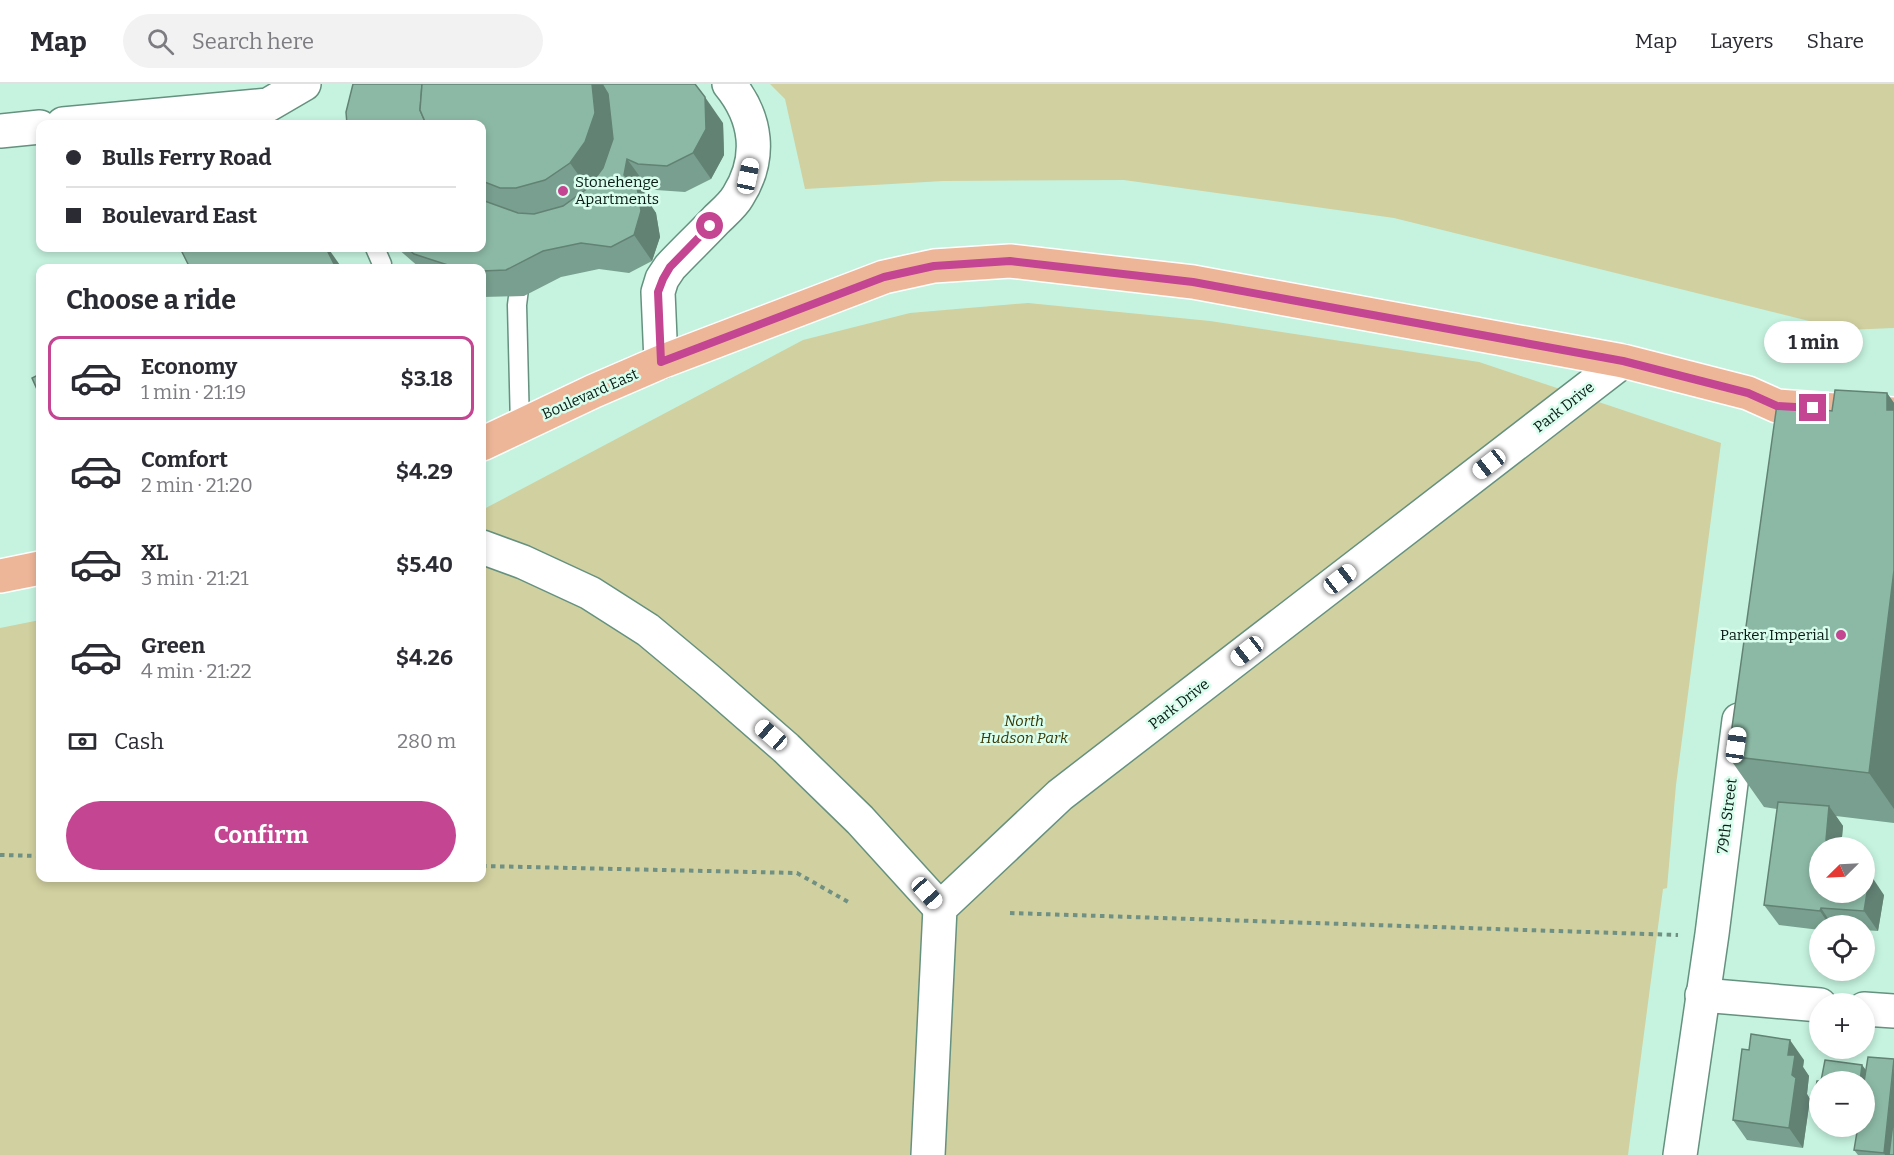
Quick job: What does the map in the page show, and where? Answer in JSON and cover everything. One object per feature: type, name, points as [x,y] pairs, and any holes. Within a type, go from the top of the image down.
[{"type":"main road","name":"Boulevard East","points":[[486,442],[661,362],[884,277],[934,266],[1010,261],[1193,282],[1623,361],[1748,393],[1777,421],[1894,414]]},
{"type":"main road","points":[[0,576],[36,569]]},
{"type":"street","points":[[106,120],[268,105],[304,84]]},
{"type":"street","points":[[661,362],[658,292],[663,279],[670,267],[737,198],[748,176],[755,147],[750,122],[740,98],[729,84]]},
{"type":"street","points":[[0,130],[36,127]]},
{"type":"street","name":"Park Drive","points":[[940,908],[1060,795],[1623,361]]},
{"type":"street","points":[[486,548],[524,562],[590,593],[648,630],[786,748],[860,820],[940,908],[928,1155]]},
{"type":"street","name":"79th Street","points":[[1680,1155],[1744,686]]},
{"type":"street","points":[[1702,995],[1809,1004]]},
{"type":"street","points":[[1875,1010],[1894,1011]]},
{"type":"lane","points":[[520,426],[517,297],[522,271],[532,267]]},
{"type":"path","points":[[0,855],[36,856]]},
{"type":"path","points":[[486,866],[797,873],[850,903]]},
{"type":"path","points":[[1010,913],[1678,935]]},
{"type":"green space","points":[[770,84],[1894,84],[1894,328],[1845,330],[1394,218],[1124,180],[943,181],[805,189],[785,99]]},
{"type":"green space","name":"North Hudson Park","points":[[1028,303],[1210,321],[1479,362],[1721,443],[1676,785],[1667,888],[1663,889],[1628,1155],[0,1155],[0,628],[36,621],[36,882],[486,882],[486,508],[803,340],[910,313]]},
{"type":"building","points":[[353,84],[422,84],[420,110],[424,120],[347,120],[346,112]]},
{"type":"building","points":[[422,84],[592,84],[595,113],[585,142],[570,163],[545,180],[516,188],[500,188],[486,183],[486,120],[424,120],[420,110]]},
{"type":"building","points":[[602,84],[695,84],[705,97],[706,129],[693,153],[667,166],[638,164],[627,159],[624,175],[637,187],[641,211],[634,235],[611,247],[581,243],[543,251],[506,270],[486,271],[486,264],[445,264],[412,252],[486,252],[486,201],[518,213],[534,214],[563,206],[588,188],[603,168],[613,139],[608,94]]},
{"type":"building","points":[[182,252],[328,252],[334,264],[188,264]]},
{"type":"building","name":"Parker Imperial","points":[[1835,390],[1887,393],[1887,410],[1894,410],[1894,570],[1869,773],[1728,756],[1777,404],[1832,411]]},
{"type":"building","points":[[1778,802],[1829,806],[1826,837],[1809,837],[1809,903],[1865,903],[1864,911],[1821,908],[1820,911],[1764,905]]},
{"type":"building","points":[[1751,1034],[1790,1040],[1788,1055],[1795,1055],[1792,1075],[1796,1078],[1789,1128],[1733,1120],[1742,1049],[1749,1050]]},
{"type":"building","points":[[1868,1059],[1894,1059],[1884,1153],[1854,1150],[1856,1137],[1875,1137],[1875,1071],[1866,1071]]},
{"type":"building","points":[[1825,1060],[1862,1065],[1861,1071],[1823,1071]]},
{"type":"building","points":[[1894,1115],[1894,1155],[1889,1155]]},
{"type":"place","name":"Stonehenge Apartments","points":[[563,191]]},
{"type":"place","name":"Parker Imperial","points":[[1841,635]]},
{"type":"route","points":[[710,226],[670,267],[658,292],[661,362],[884,277],[934,266],[1010,261],[1193,282],[1623,361],[1748,393],[1777,406],[1813,408]]}]
